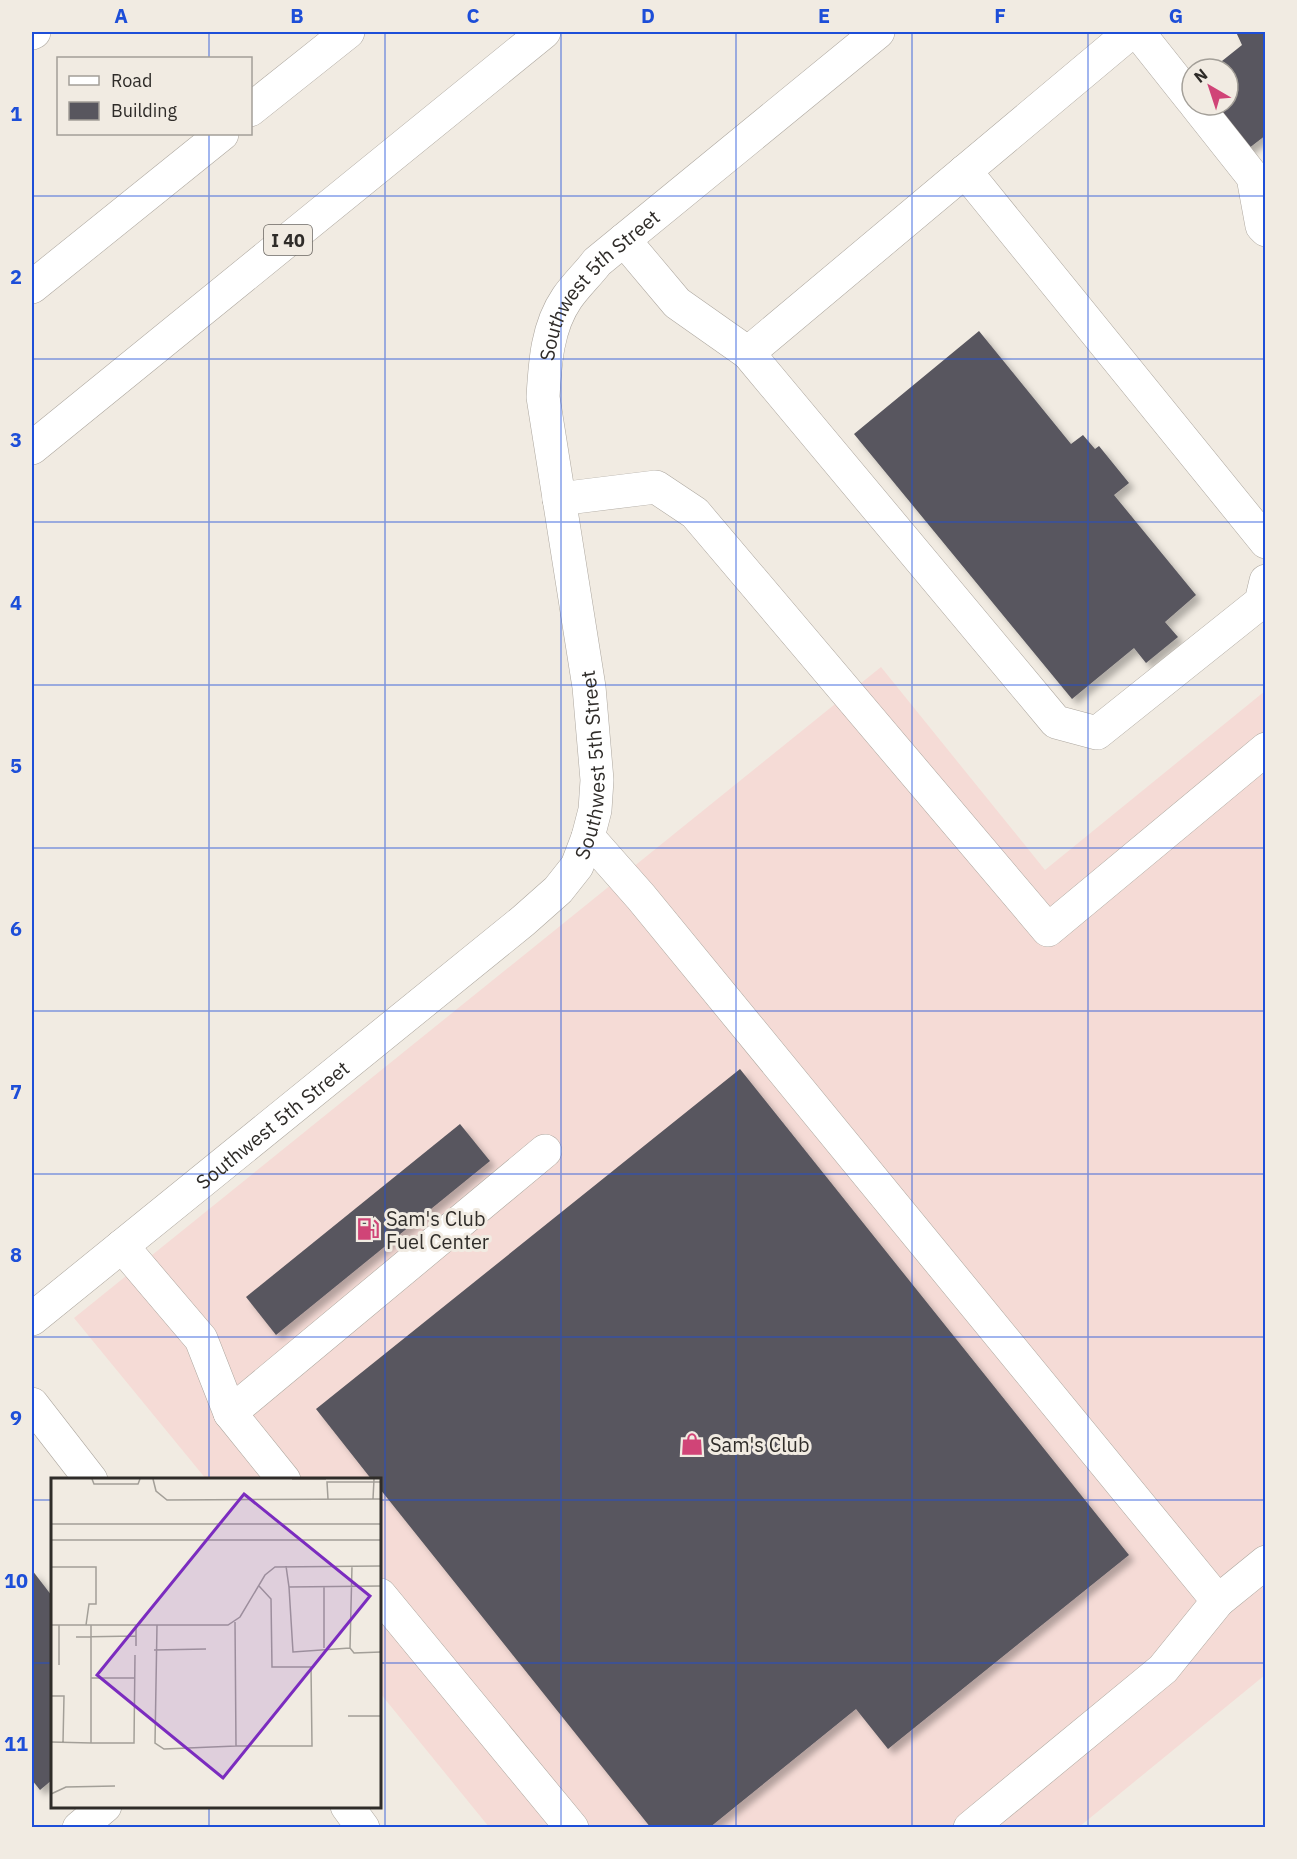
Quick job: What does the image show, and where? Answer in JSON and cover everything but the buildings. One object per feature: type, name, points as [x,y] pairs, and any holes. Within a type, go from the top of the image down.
[{"type":"main road","points":[[252,108],[348,32]]},
{"type":"main road","name":"I 40","points":[[32,448],[544,32]]},
{"type":"main road","name":"Southwest 5th Street","points":[[32,1319],[523,921],[558,890],[578,866],[596,810],[597,780],[583,648],[543,397],[544,365],[551,332],[566,299],[597,262],[878,32]]},
{"type":"main road","points":[[748,353],[1131,32]]},
{"type":"main road","points":[[1138,32],[1180,85]]},
{"type":"main road","points":[[1206,117],[1253,177],[1262,226],[1266,230]]},
{"type":"main road","points":[[32,287],[221,135]]},
{"type":"main road","points":[[965,171],[1266,542]]},
{"type":"main road","points":[[624,240],[677,303],[748,353],[1056,722],[1097,733],[1261,602],[1266,581]]},
{"type":"main road","points":[[559,499],[656,487],[695,513],[1048,930],[1266,749]]},
{"type":"main road","points":[[588,837],[641,897],[1218,1601]]},
{"type":"main road","points":[[230,1413],[545,1151]]},
{"type":"main road","points":[[122,1246],[201,1339],[230,1413],[283,1478]]},
{"type":"main road","points":[[36,1418],[90,1478]]},
{"type":"main road","points":[[970,1827],[1163,1669],[1218,1601],[1266,1562]]},
{"type":"main road","points":[[381,1596],[572,1827]]},
{"type":"main road","points":[[79,1827],[103,1808]]},
{"type":"main road","points":[[349,1808],[363,1827]]},
{"type":"shaded area","points":[[881,667],[1045,870],[1265,691],[1265,1675],[1079,1827],[489,1827],[381,1694],[381,1478],[205,1478],[74,1318]]},
{"type":"place","name":"Sam's Club Fuel Center","points":[[368,1229]]},
{"type":"place","name":"Sam's Club","points":[[692,1444]]}]
